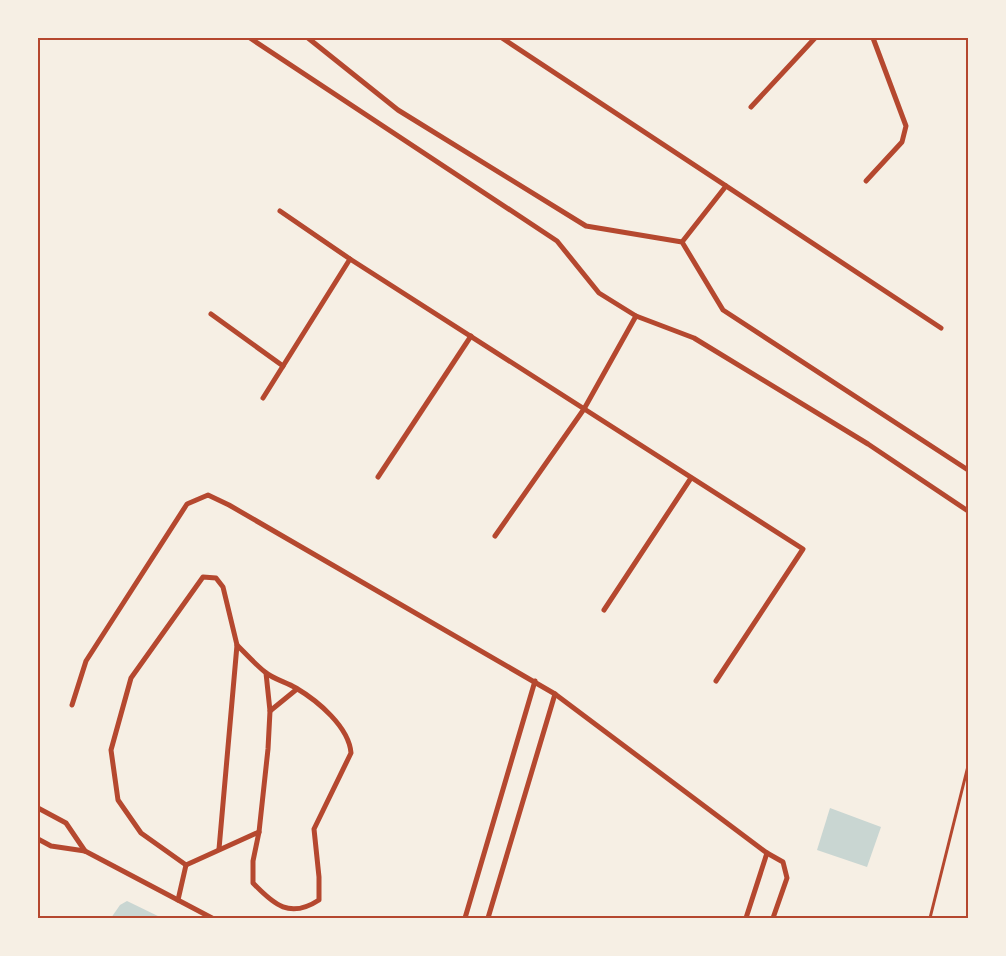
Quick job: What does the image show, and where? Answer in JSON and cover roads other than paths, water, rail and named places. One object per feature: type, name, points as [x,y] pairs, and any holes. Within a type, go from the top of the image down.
[{"type":"street","points":[[250,38],[557,241],[599,293],[636,316],[694,338],[868,444],[968,511]]},
{"type":"street","points":[[308,38],[398,110],[586,226],[682,242],[723,310],[968,470]]},
{"type":"street","points":[[502,38],[941,328]]},
{"type":"street","points":[[751,107],[815,38]]},
{"type":"street","points":[[866,181],[902,142],[906,126],[873,38]]},
{"type":"street","points":[[682,242],[726,186]]},
{"type":"street","points":[[280,211],[350,259],[803,549],[716,681]]},
{"type":"street","points":[[263,398],[350,259]]},
{"type":"street","points":[[211,314],[283,366]]},
{"type":"street","points":[[495,536],[584,409],[636,316]]},
{"type":"street","points":[[378,477],[471,336]]},
{"type":"street","points":[[604,610],[691,478]]},
{"type":"street","points":[[72,705],[86,661],[187,504],[208,495],[555,694],[767,853],[783,862],[787,878],[773,918]]},
{"type":"street","points":[[186,865],[141,834],[118,800],[111,750],[131,678],[202,577],[216,578],[223,587],[237,645],[219,849]]},
{"type":"street","points":[[237,645],[266,673],[297,688],[330,715],[344,729],[350,741],[351,753],[314,829],[319,877],[319,900],[307,908],[288,910],[268,898],[253,883],[252,861],[259,832],[270,711],[266,673]]},
{"type":"street","points":[[465,918],[534,681]]},
{"type":"street","points":[[270,711],[297,688]]},
{"type":"street","points":[[488,918],[555,694]]},
{"type":"street","points":[[38,808],[66,823],[85,851]]},
{"type":"street","points":[[186,865],[259,832]]},
{"type":"street","points":[[38,839],[51,846],[85,851],[212,918]]},
{"type":"street","points":[[746,918],[767,853]]},
{"type":"street","points":[[178,900],[186,865]]}]
